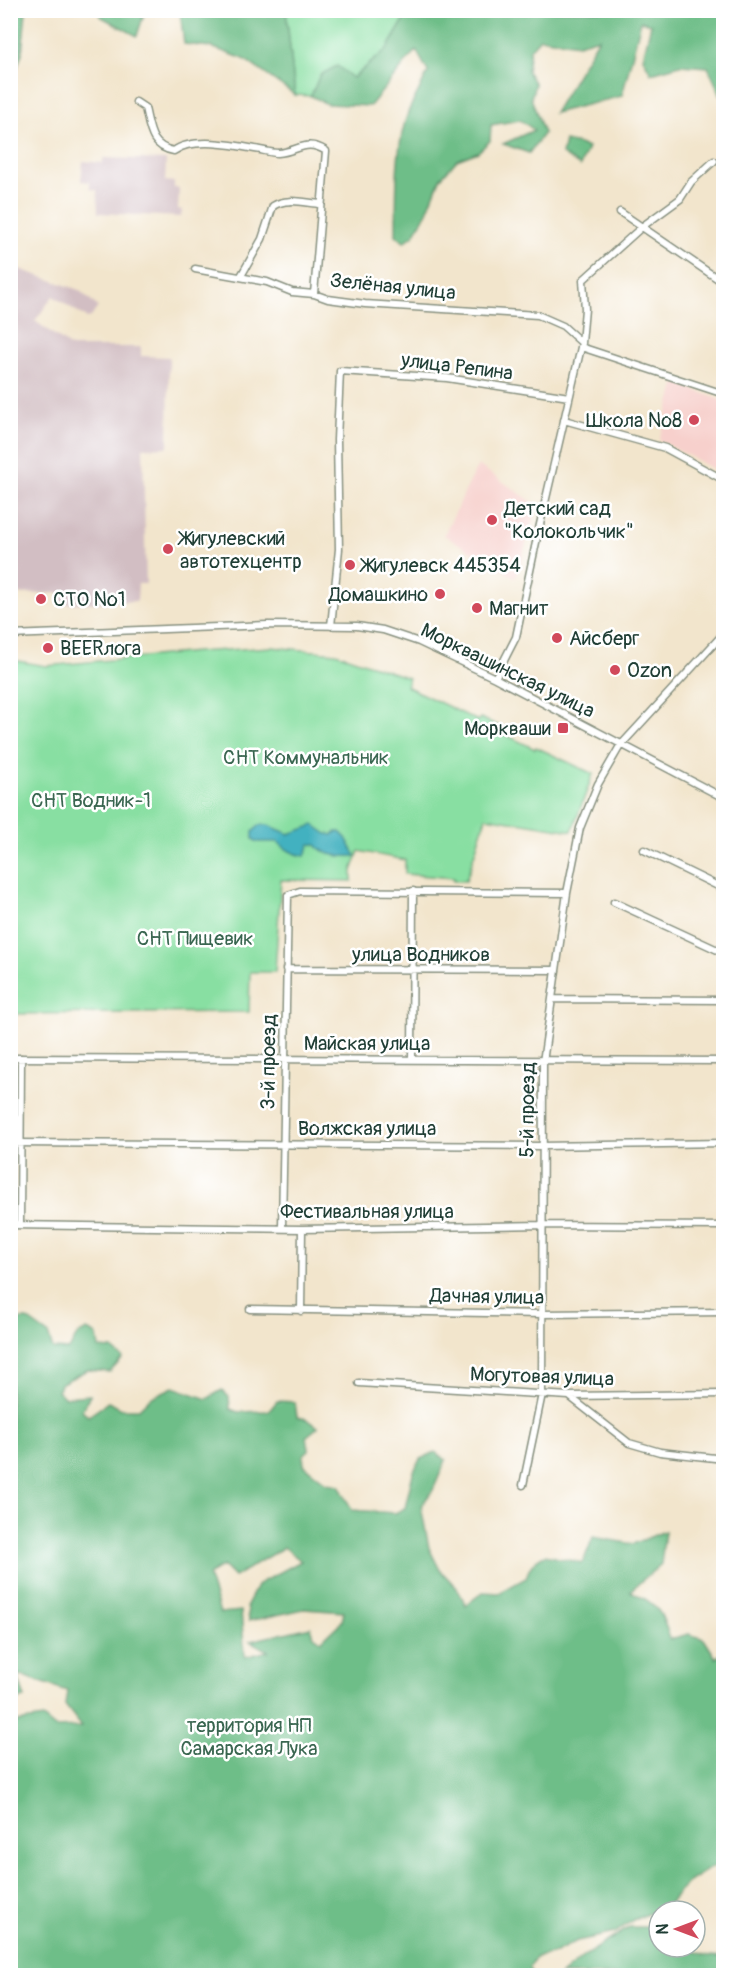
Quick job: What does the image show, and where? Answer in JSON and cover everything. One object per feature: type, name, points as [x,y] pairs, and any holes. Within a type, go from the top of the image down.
[{"type":"street","points":[[136,102],[145,108],[152,135],[165,149],[174,151],[189,144],[236,146],[277,153],[308,145],[326,151],[314,294]]},
{"type":"street","points":[[495,678],[516,636],[582,345],[585,309],[583,280],[643,226],[680,199],[691,182],[714,161]]},
{"type":"street","points":[[241,276],[262,239],[273,206],[278,202],[288,201],[321,204]]},
{"type":"street","points":[[620,212],[723,283]]},
{"type":"street","name":"Зелёная улица","points":[[195,269],[267,282],[292,292],[365,304],[538,315],[563,326],[582,345]]},
{"type":"street","points":[[582,345],[723,394]]},
{"type":"street","name":"улица Репина","points":[[331,626],[339,549],[337,440],[340,371],[447,378],[569,397]]},
{"type":"street","points":[[564,420],[665,448],[723,480]]},
{"type":"street","name":"Морквашинская улица","points":[[10,634],[257,626],[357,626],[382,630],[419,642],[495,678],[620,746],[723,798]]},
{"type":"street","name":"5-й проезд","points":[[523,1485],[542,1394],[543,1062],[567,893],[580,828],[598,784],[620,746],[723,633]]},
{"type":"street","points":[[644,850],[723,889]]},
{"type":"street","name":"3-й проезд","points":[[282,1228],[288,895],[300,891],[413,891]]},
{"type":"street","points":[[412,1059],[413,891],[567,893]]},
{"type":"street","points":[[614,902],[723,953]]},
{"type":"street","name":"улица Водников","points":[[286,969],[555,970]]},
{"type":"street","points":[[553,999],[723,1000]]},
{"type":"street","name":"Майская улица","points":[[10,1058],[723,1061]]},
{"type":"street","points":[[20,1225],[21,1058]]},
{"type":"street","name":"Волжская улица","points":[[10,1143],[542,1146],[723,1143]]},
{"type":"street","name":"Фестивальная улица","points":[[10,1225],[302,1229],[542,1225],[723,1226]]},
{"type":"street","points":[[301,1311],[302,1229]]},
{"type":"street","name":"Дачная улица","points":[[250,1309],[543,1314],[723,1312]]},
{"type":"street","name":"Могутовая улица","points":[[358,1383],[569,1396],[723,1394]]},
{"type":"street","points":[[569,1396],[629,1443],[660,1452],[723,1459]]},
{"type":"shaded area","points":[[103,158],[166,160],[165,181],[174,182],[174,188],[179,188],[178,209],[182,210],[181,217],[98,213],[97,190],[90,189],[90,182],[81,181],[83,161],[103,163]]},
{"type":"shaded area","points":[[11,266],[79,290],[98,307],[91,317],[87,318],[53,296],[35,321],[71,347],[141,347],[141,356],[169,357],[168,447],[143,448],[146,584],[138,584],[137,601],[61,604],[60,593],[13,594],[11,598],[10,422],[14,418],[10,415]]},
{"type":"shaded area","name":"Школа №8","points":[[676,383],[723,401],[723,474],[659,440]]},
{"type":"shaded area","name":"Детский сад \"Колокольчик\"","points":[[478,465],[537,505],[516,578],[444,535]]},
{"type":"green space","points":[[11,10],[26,11],[22,53],[11,86]]},
{"type":"green space","points":[[410,10],[723,11],[723,100],[708,67],[680,65],[651,73],[643,58],[651,24],[641,21],[622,96],[554,113],[599,38],[578,44],[540,38],[530,49],[527,71],[535,84],[531,98],[544,133],[529,153],[503,144],[534,130],[520,120],[491,125],[490,141],[478,152],[457,160],[440,179],[427,212],[414,235],[404,242],[396,235],[397,172],[401,140],[409,110],[428,72],[416,50],[370,106],[327,104],[311,96],[320,75],[337,66],[353,78],[387,49]]},
{"type":"green space","points":[[101,11],[145,11],[137,36],[100,16]]},
{"type":"green space","points":[[180,11],[286,11],[295,95],[244,59],[211,47],[184,44]]},
{"type":"green space","points":[[286,11],[410,11],[387,49],[353,78],[320,75],[311,96],[295,95]]},
{"type":"green space","points":[[565,141],[588,148],[580,166],[562,154]]},
{"type":"green space","points":[[271,647],[336,653],[409,678],[406,686],[478,721],[480,718],[506,729],[504,734],[593,774],[572,831],[486,817],[466,881],[405,874],[405,860],[359,851],[352,871],[352,881],[281,880],[275,972],[250,972],[249,1012],[11,1014],[11,660],[46,666]]},
{"type":"green space","name":"территория НП Самарская Лука","points":[[27,1319],[48,1334],[53,1349],[69,1350],[77,1335],[87,1330],[97,1335],[99,1348],[112,1349],[123,1358],[110,1372],[87,1370],[60,1384],[58,1391],[64,1397],[90,1395],[82,1410],[89,1416],[108,1402],[122,1409],[139,1409],[150,1398],[173,1387],[207,1399],[222,1390],[229,1397],[230,1409],[238,1412],[269,1411],[277,1401],[295,1402],[297,1417],[307,1419],[318,1427],[307,1436],[309,1450],[303,1455],[304,1465],[327,1483],[339,1485],[352,1510],[395,1513],[405,1508],[413,1473],[420,1459],[435,1452],[446,1460],[433,1490],[421,1506],[429,1548],[440,1570],[457,1588],[466,1605],[483,1592],[499,1593],[526,1578],[533,1564],[545,1555],[583,1563],[593,1537],[633,1544],[665,1531],[661,1564],[630,1591],[647,1600],[657,1609],[670,1639],[689,1634],[704,1639],[716,1658],[723,1652],[723,1864],[710,1868],[687,1883],[673,1899],[647,1899],[647,1914],[633,1920],[615,1933],[577,1941],[552,1954],[536,1957],[529,1968],[532,1975],[11,1975],[11,1723],[43,1718],[55,1728],[82,1727],[65,1705],[67,1691],[17,1674],[25,1698],[11,1701],[10,1320]],"holes":[[[284,1547],[301,1561],[258,1584],[247,1605],[249,1621],[304,1609],[344,1612],[342,1621],[321,1641],[314,1636],[311,1627],[250,1641],[268,1651],[245,1657],[241,1611],[220,1613],[208,1575],[223,1566],[234,1577]]]},
{"type":"green space","points":[[630,1927],[647,1927],[647,1959],[707,1959],[707,1955],[723,1957],[723,1975],[561,1975],[584,1956]]},
{"type":"water","points":[[259,825],[268,825],[289,834],[314,825],[327,834],[333,835],[340,832],[356,856],[335,855],[310,844],[305,856],[290,851],[278,842],[257,842],[253,839],[253,832]]},
{"type":"place","name":"Школа №8","points":[[694,420]]},
{"type":"place","name":"Детский сад \"Колокольчик\"","points":[[492,520]]},
{"type":"place","name":"Жигулевский автотехцентр","points":[[168,549]]},
{"type":"place","name":"Жигулевск 445354","points":[[350,565]]},
{"type":"place","name":"Домашкино","points":[[440,594]]},
{"type":"place","name":"СТО №1","points":[[41,599]]},
{"type":"place","name":"Магнит","points":[[477,608]]},
{"type":"place","name":"Айсберг","points":[[557,638]]},
{"type":"place","name":"BEERлога","points":[[48,648]]},
{"type":"place","name":"Ozon","points":[[615,670]]},
{"type":"place","name":"Моркваши","points":[[563,728]]},
{"type":"park label","name":"СНТ Коммунальник","points":[[306,757]]},
{"type":"park label","name":"СНТ Водник-1","points":[[91,800]]},
{"type":"park label","name":"СНТ Пищевик","points":[[195,938]]}]
